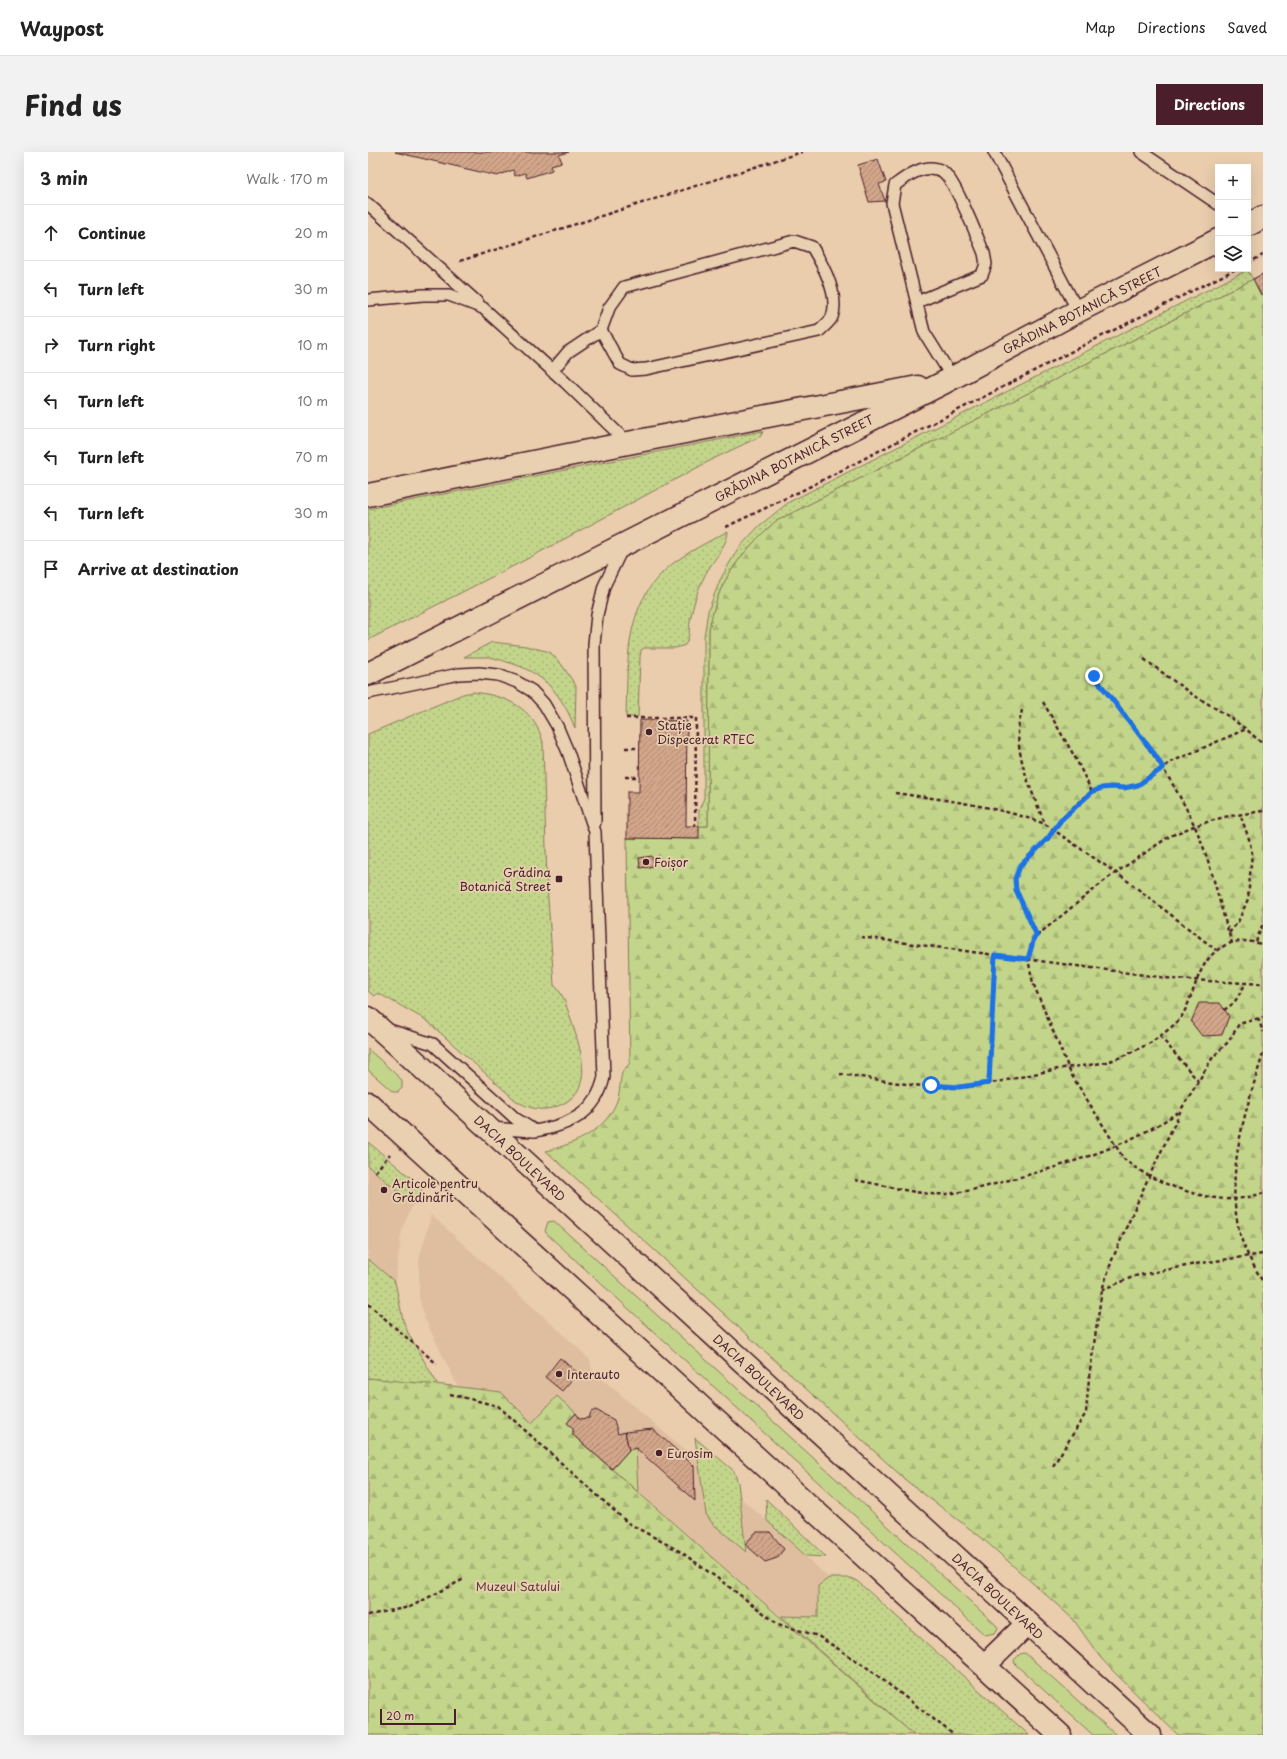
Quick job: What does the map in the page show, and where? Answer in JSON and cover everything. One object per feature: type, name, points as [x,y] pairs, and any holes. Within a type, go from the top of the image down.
[{"type":"main road","name":"GRĂDINA BOTANICĂ STREET","points":[[368,674],[948,380],[1078,311],[1215,242]]},
{"type":"main road","points":[[368,495],[948,380]]},
{"type":"main road","name":"DACIA BOULEVARD","points":[[372,1022],[1150,1735]]},
{"type":"main road","points":[[368,1103],[1060,1735]]},
{"type":"main road","points":[[985,1666],[1028,1623]]},
{"type":"lane","points":[[994,152],[1078,311]]},
{"type":"lane","points":[[1142,152],[1215,202]]},
{"type":"lane","points":[[917,302],[982,275],[986,264],[984,252],[953,184],[942,171],[928,168],[911,173],[895,185],[892,203],[924,332],[948,380]]},
{"type":"lane","points":[[368,204],[552,371],[628,443]]},
{"type":"lane","points":[[552,371],[568,352],[601,330],[609,308],[624,287],[794,241],[812,247],[825,267],[835,304],[832,319],[819,331],[632,370],[620,364],[601,330]]},
{"type":"lane","points":[[368,300],[423,295],[449,295],[483,308]]},
{"type":"lane","points":[[487,1128],[535,1131],[559,1127],[579,1116],[592,1105],[601,1090],[604,1077],[595,832],[593,697],[595,630],[604,586],[624,544]]},
{"type":"lane","points":[[368,693],[459,674],[479,673],[498,675],[517,682],[532,691],[544,704],[557,726],[595,832]]},
{"type":"lane","points":[[372,1022],[433,1044],[516,1119],[535,1131]]},
{"type":"path","points":[[439,268],[802,152]]},
{"type":"path","points":[[1251,261],[1263,255]]},
{"type":"path","points":[[726,528],[1230,272]]},
{"type":"path","points":[[1144,659],[1190,693],[1225,714],[1246,729],[1263,744]]},
{"type":"path","points":[[1094,676],[1156,756],[1194,826],[1210,866],[1232,943]]},
{"type":"path","points":[[1043,702],[1076,759],[1092,792]]},
{"type":"path","points":[[1022,710],[1018,730],[1020,749],[1026,776],[1045,824]]},
{"type":"path","points":[[626,718],[696,718],[695,826]]},
{"type":"path","points":[[1037,936],[1016,890],[1015,879],[1020,866],[1048,838],[1061,820],[1092,792],[1102,788],[1124,788],[1138,785],[1171,762],[1246,729]]},
{"type":"path","points":[[625,748],[639,748]]},
{"type":"path","points":[[625,777],[639,777]]},
{"type":"path","points":[[895,794],[944,799],[980,806],[1030,818],[1045,824],[1115,872],[1216,950]]},
{"type":"path","points":[[1263,811],[1240,814],[1194,826],[1170,836],[1115,872],[1034,938],[1028,959],[1033,983],[1068,1067],[1124,1159],[1136,1169],[1150,1176],[1179,1189],[1199,1194],[1235,1199],[1263,1193]]},
{"type":"path","points":[[1229,934],[1238,922],[1248,899],[1252,858],[1250,838],[1240,814]]},
{"type":"path","points":[[1256,942],[1263,923]]},
{"type":"path","points":[[861,937],[1174,979],[1263,984]]},
{"type":"path","points":[[840,1074],[959,1087],[989,1083],[1068,1067],[1105,1062],[1128,1054],[1160,1036],[1182,1017],[1196,980],[1205,963],[1216,950],[1232,943],[1244,940],[1263,945]]},
{"type":"path","points":[[989,1083],[995,955]]},
{"type":"path","points":[[1224,1010],[1234,1002],[1247,983]]},
{"type":"path","points":[[1053,1466],[1086,1413],[1089,1378],[1102,1290],[1112,1260],[1180,1111],[1213,1057],[1229,1041],[1239,1024],[1263,1017]]},
{"type":"path","points":[[1258,1018],[1263,1032]]},
{"type":"path","points":[[1160,1036],[1198,1081]]},
{"type":"path","points":[[1263,1054],[1249,1099],[1238,1144],[1235,1179],[1235,1199],[1239,1230],[1250,1257],[1263,1282]]},
{"type":"path","points":[[855,1180],[930,1194],[957,1192],[986,1186],[1054,1167],[1116,1147],[1160,1125],[1180,1111]]},
{"type":"path","points":[[1102,1290],[1135,1276],[1201,1263],[1263,1254]]},
{"type":"path","points":[[368,1304],[436,1364]]},
{"type":"path","points":[[450,1394],[498,1406],[628,1523],[681,1552],[778,1624],[818,1636],[865,1666],[954,1735]]},
{"type":"path","points":[[368,1615],[410,1607],[464,1579]]},
{"type":"shaded area","name":"Articole pentru Grădinărit","points":[[368,1166],[413,1204],[402,1229],[395,1282],[368,1259]]},
{"type":"shaded area","points":[[431,1215],[575,1345],[590,1360],[592,1370],[767,1521],[829,1578],[818,1586],[818,1617],[781,1616],[773,1610],[573,1435],[557,1396],[532,1423],[501,1392],[458,1387],[425,1319],[419,1297],[419,1260]]},
{"type":"green space","points":[[1243,272],[1248,272],[1253,279],[776,521],[757,538],[740,558],[720,590],[709,629],[708,826],[699,826],[699,810],[704,798],[704,637],[708,611],[720,580],[737,550],[759,526],[789,502]]},
{"type":"green space","points":[[1263,274],[1263,1735],[1178,1735],[1100,1657],[1073,1619],[982,1538],[908,1482],[546,1151],[569,1144],[590,1134],[599,1127],[613,1109],[618,1098],[622,1073],[630,1063],[627,838],[698,839],[699,826],[708,826],[709,629],[720,590],[740,558],[757,538],[776,521]]},
{"type":"green space","points":[[763,431],[761,436],[715,458],[527,559],[368,640],[368,509]]},
{"type":"green space","points":[[728,531],[725,542],[699,588],[691,615],[689,637],[685,645],[676,648],[644,648],[641,650],[638,717],[626,717],[627,674],[632,632],[637,612],[646,594],[658,577],[675,562]]},
{"type":"green space","points":[[492,642],[526,646],[550,652],[562,665],[576,686],[575,728],[558,695],[550,686],[531,672],[520,666],[491,657],[464,657]]},
{"type":"green space","points":[[473,692],[497,697],[517,705],[533,720],[539,730],[543,742],[547,885],[554,985],[561,993],[567,1007],[582,1059],[583,1071],[581,1083],[576,1093],[568,1101],[555,1107],[545,1109],[524,1105],[515,1100],[426,1020],[378,993],[374,996],[368,991],[368,734],[463,694]]},
{"type":"green space","points":[[368,1049],[402,1080],[402,1088],[398,1092],[393,1092],[368,1070]]},
{"type":"green space","points":[[368,1142],[423,1188],[413,1204],[368,1166]]},
{"type":"green space","points":[[554,1221],[996,1625],[998,1628],[995,1633],[985,1635],[547,1234],[545,1231],[548,1222]]},
{"type":"green space","points":[[368,1259],[395,1282],[403,1320],[408,1333],[438,1385],[368,1378]]},
{"type":"green space","name":"Muzeul Satului","points":[[368,1378],[411,1381],[501,1392],[532,1423],[557,1396],[576,1413],[567,1423],[573,1428],[573,1435],[914,1735],[368,1735]]},
{"type":"green space","points":[[695,1438],[734,1471],[738,1483],[746,1552],[712,1523],[706,1514]]},
{"type":"green space","points":[[636,1448],[638,1492],[612,1469],[629,1450]]},
{"type":"green space","points":[[766,1499],[826,1557],[806,1556],[767,1521]]},
{"type":"green space","points":[[829,1578],[850,1578],[857,1581],[1029,1735],[914,1735],[781,1616],[818,1617],[818,1586]]},
{"type":"green space","points":[[1025,1653],[1116,1735],[1093,1735],[1015,1664],[1014,1660],[1020,1654]]},
{"type":"building","points":[[395,152],[569,152],[559,155],[562,162],[551,165],[552,170],[527,178],[525,173],[515,176],[513,170],[497,176]]},
{"type":"building","points":[[878,159],[886,182],[879,184],[885,201],[869,202],[858,165]]},
{"type":"building","points":[[1263,274],[1263,293],[1261,295],[1253,279]]},
{"type":"building","points":[[640,720],[687,721],[686,826],[699,826],[699,839],[627,838],[627,792],[639,792]]},
{"type":"building","name":"Foișor","points":[[652,856],[654,866],[640,868],[639,858]]},
{"type":"building","points":[[1199,1003],[1220,1003],[1229,1016],[1222,1035],[1202,1036],[1191,1022]]},
{"type":"building","points":[[560,1358],[578,1373],[562,1391],[545,1377]]},
{"type":"building","points":[[596,1410],[614,1420],[618,1434],[625,1432],[629,1450],[612,1469],[573,1435],[573,1428],[567,1423],[576,1413],[580,1419],[589,1418],[591,1412]]},
{"type":"building","points":[[653,1429],[694,1466],[695,1501],[636,1448],[629,1450],[625,1432]]},
{"type":"building","points":[[756,1532],[770,1532],[784,1549],[777,1558],[765,1562],[745,1544]]},
{"type":"place","name":"Stație Dispecerat RTEC","points":[[649,732]]},
{"type":"place","name":"Foișor","points":[[646,862]]},
{"type":"place","name":"Grădina Botanică Street","points":[[559,879]]},
{"type":"place","name":"Articole pentru Grădinărit","points":[[384,1190]]},
{"type":"place","name":"Interauto","points":[[559,1374]]},
{"type":"place","name":"Eurosim","points":[[659,1453]]},
{"type":"route","points":[[931,1085],[959,1087],[989,1083],[995,955],[1028,959],[1034,938],[1037,936],[1016,890],[1015,879],[1020,866],[1048,838],[1061,820],[1082,799],[1092,792],[1102,788],[1124,788],[1138,785],[1163,768],[1156,756],[1094,676]]}]
